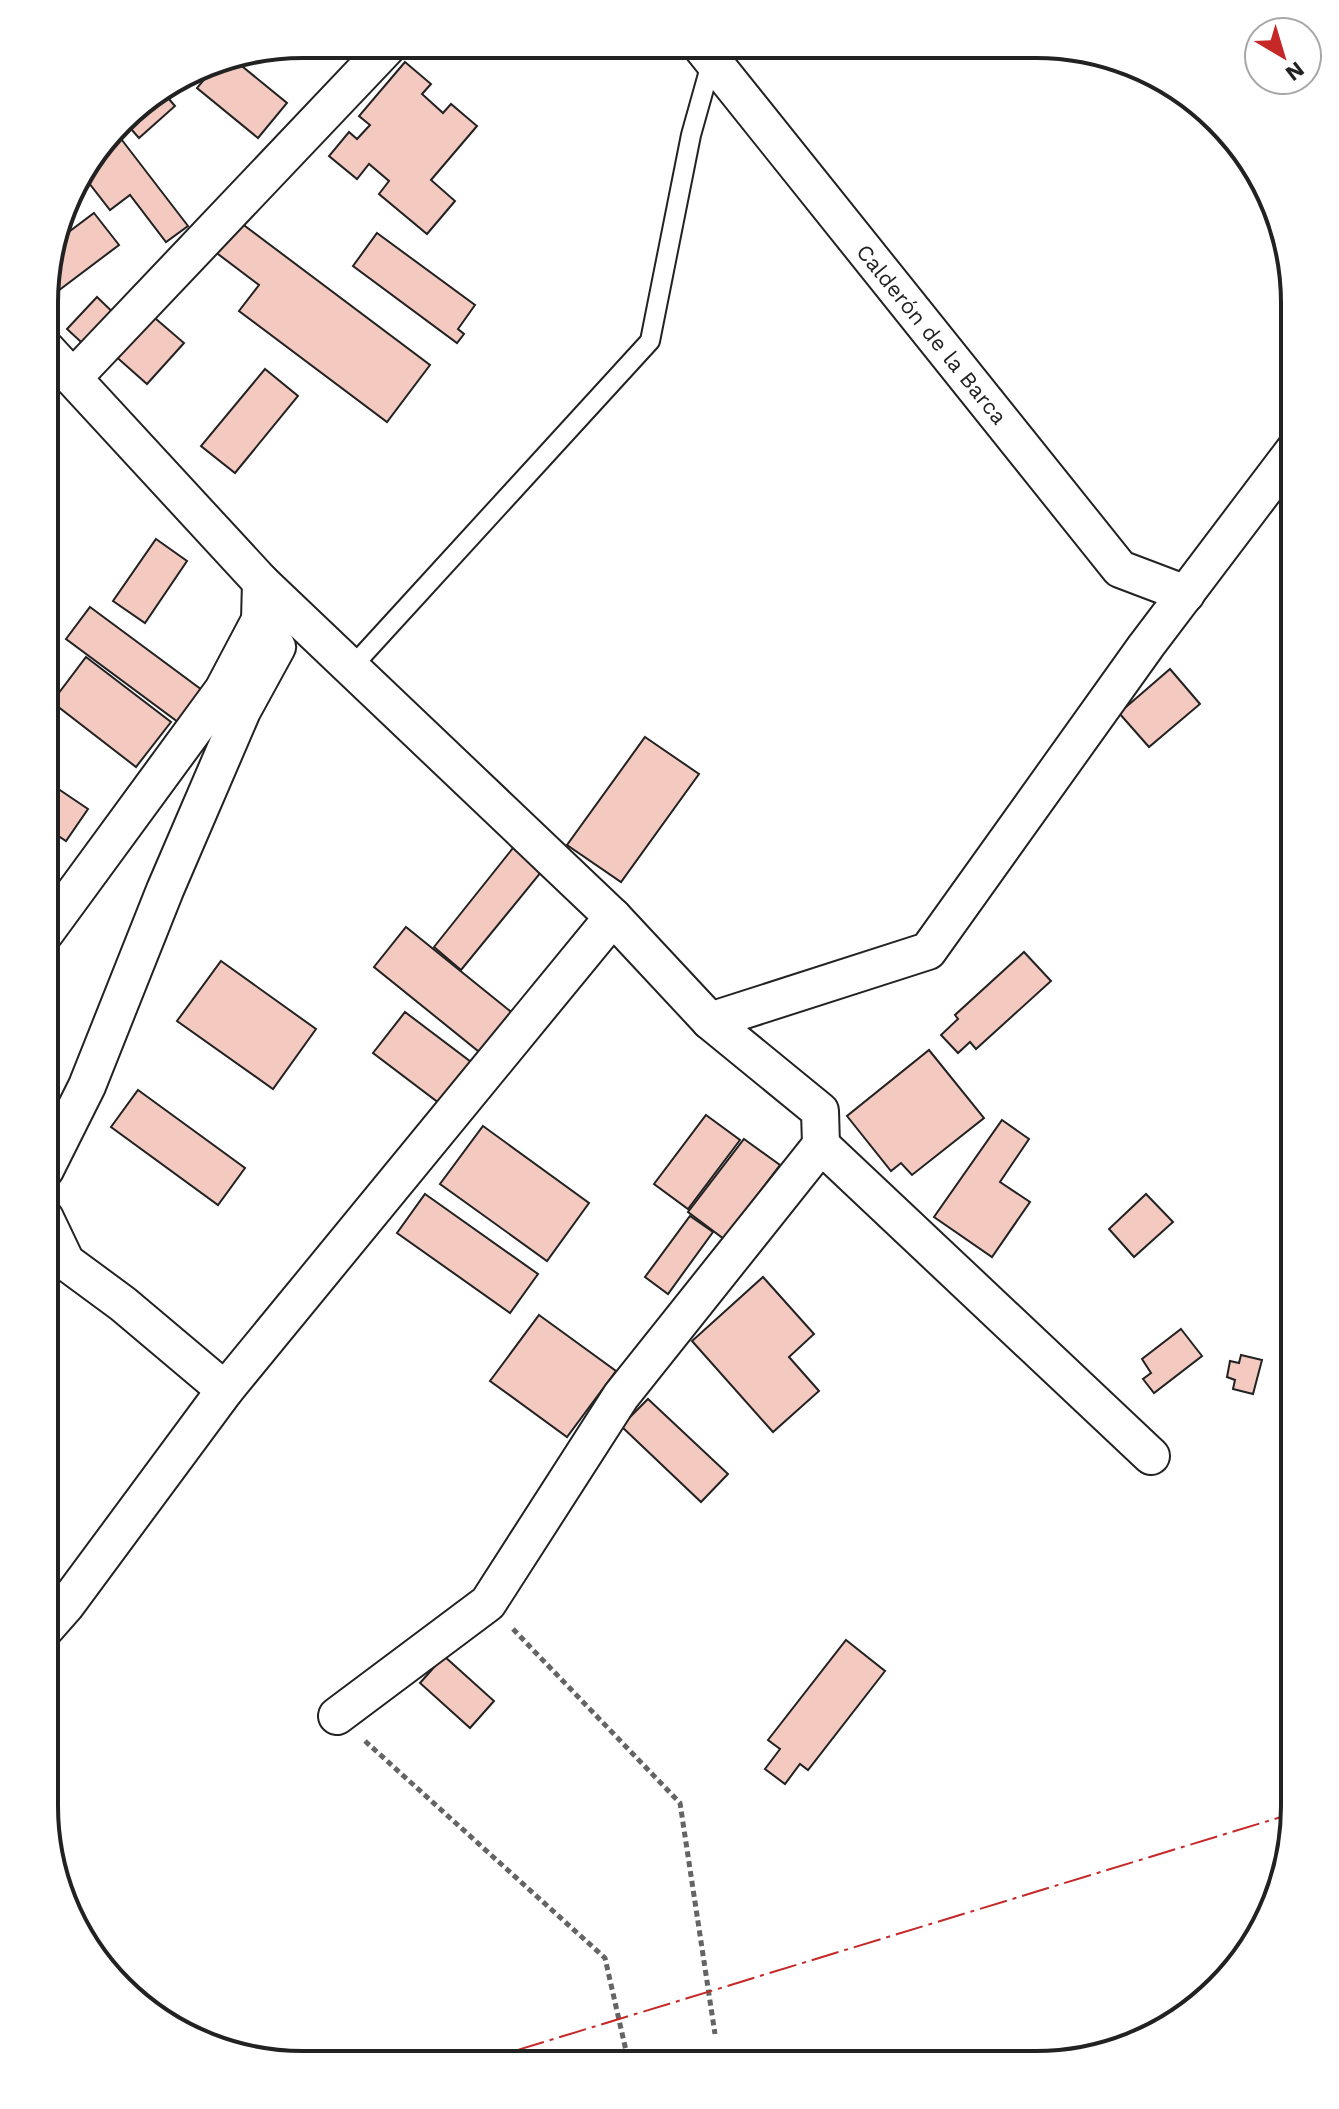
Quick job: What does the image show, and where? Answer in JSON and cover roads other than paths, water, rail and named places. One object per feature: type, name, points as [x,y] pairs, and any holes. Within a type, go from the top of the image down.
[{"type":"street","name":"Calderón de la Barca","points":[[711,58],[1120,569],[1186,594]]},
{"type":"street","points":[[73,378],[376,59]]},
{"type":"street","points":[[58,362],[261,582],[613,917],[710,1021],[820,1111],[821,1145],[621,1396],[488,1603],[337,1716]]},
{"type":"street","points":[[710,1021],[928,951],[1281,468]]},
{"type":"street","points":[[58,915],[223,690],[260,620],[261,582]]},
{"type":"street","points":[[58,1144],[87,1086],[165,890],[242,711],[277,647],[260,620]]},
{"type":"street","points":[[58,1614],[225,1390],[613,917]]},
{"type":"street","points":[[821,1145],[1151,1456]]},
{"type":"street","points":[[58,1245],[66,1262],[123,1304],[225,1390]]},
{"type":"lane","points":[[350,669],[650,341],[705,58]]}]
